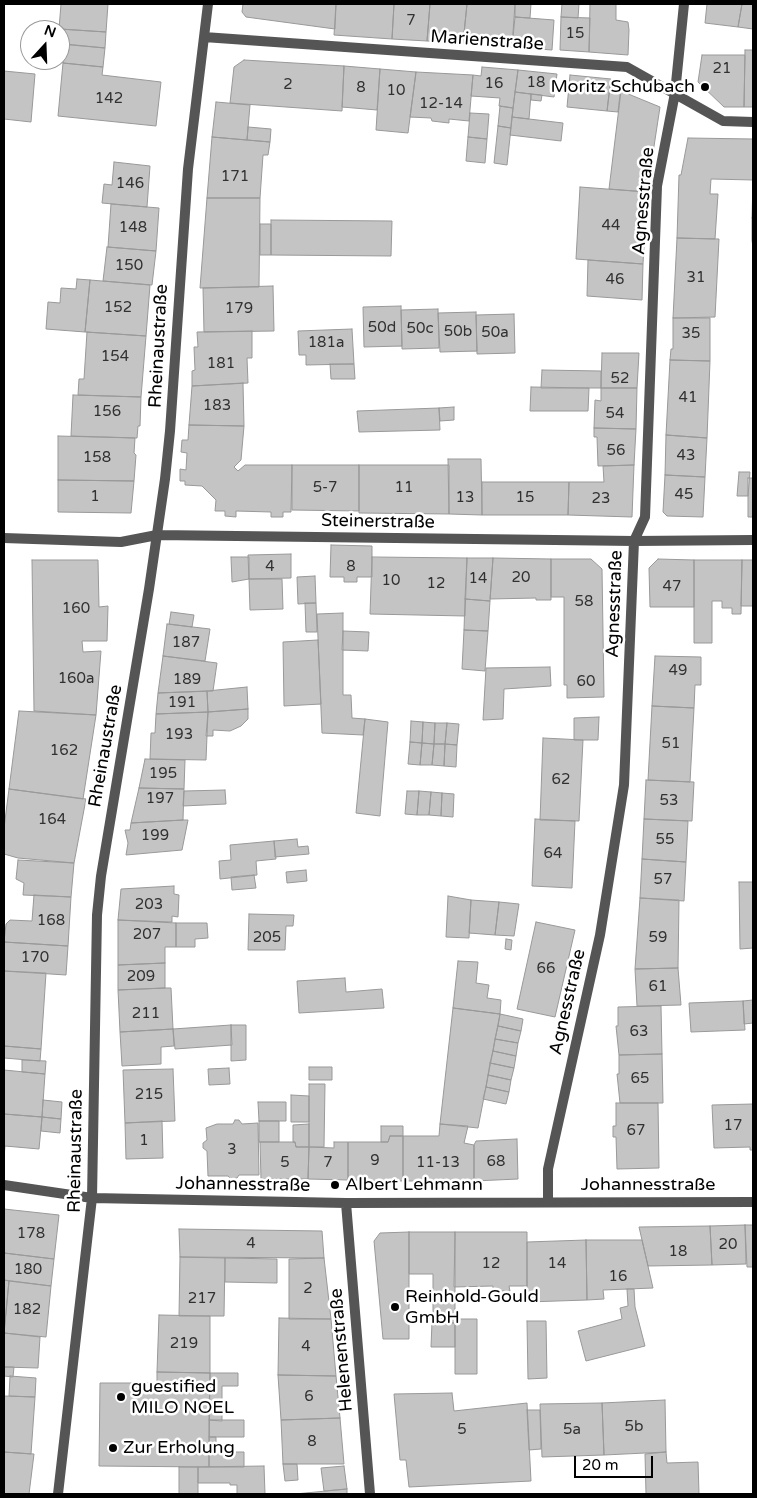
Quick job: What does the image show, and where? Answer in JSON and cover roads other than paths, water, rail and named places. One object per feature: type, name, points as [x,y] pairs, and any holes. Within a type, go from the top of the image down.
[{"type":"street","name":"Rheinaustraße","points":[[58,1494],[92,1198],[96,915],[157,535],[170,431],[188,169],[208,4]]},
{"type":"street","name":"Agnesstraße","points":[[548,1202],[548,1169],[601,927],[624,785],[634,541],[645,517],[657,186],[674,93],[684,4]]},
{"type":"street","name":"Marienstraße","points":[[204,37],[627,67],[723,121],[753,122]]},
{"type":"street","name":"Steinerstraße","points":[[4,538],[121,542],[157,535],[634,541],[753,540]]},
{"type":"street","name":"Johannesstraße","points":[[4,1185],[92,1198],[346,1203],[753,1202]]},
{"type":"street","name":"Helenenstraße","points":[[346,1203],[370,1494]]},
{"type":"place","name":"Moritz Schubach","points":[[705,87]]},
{"type":"place","name":"Albert Lehmann","points":[[335,1185]]},
{"type":"place","name":"Reinhold-Gould GmbH","points":[[395,1307]]},
{"type":"place","name":"guestified MILO NOEL","points":[[121,1397]]},
{"type":"place","name":"Zur Erholung","points":[[113,1448]]}]
